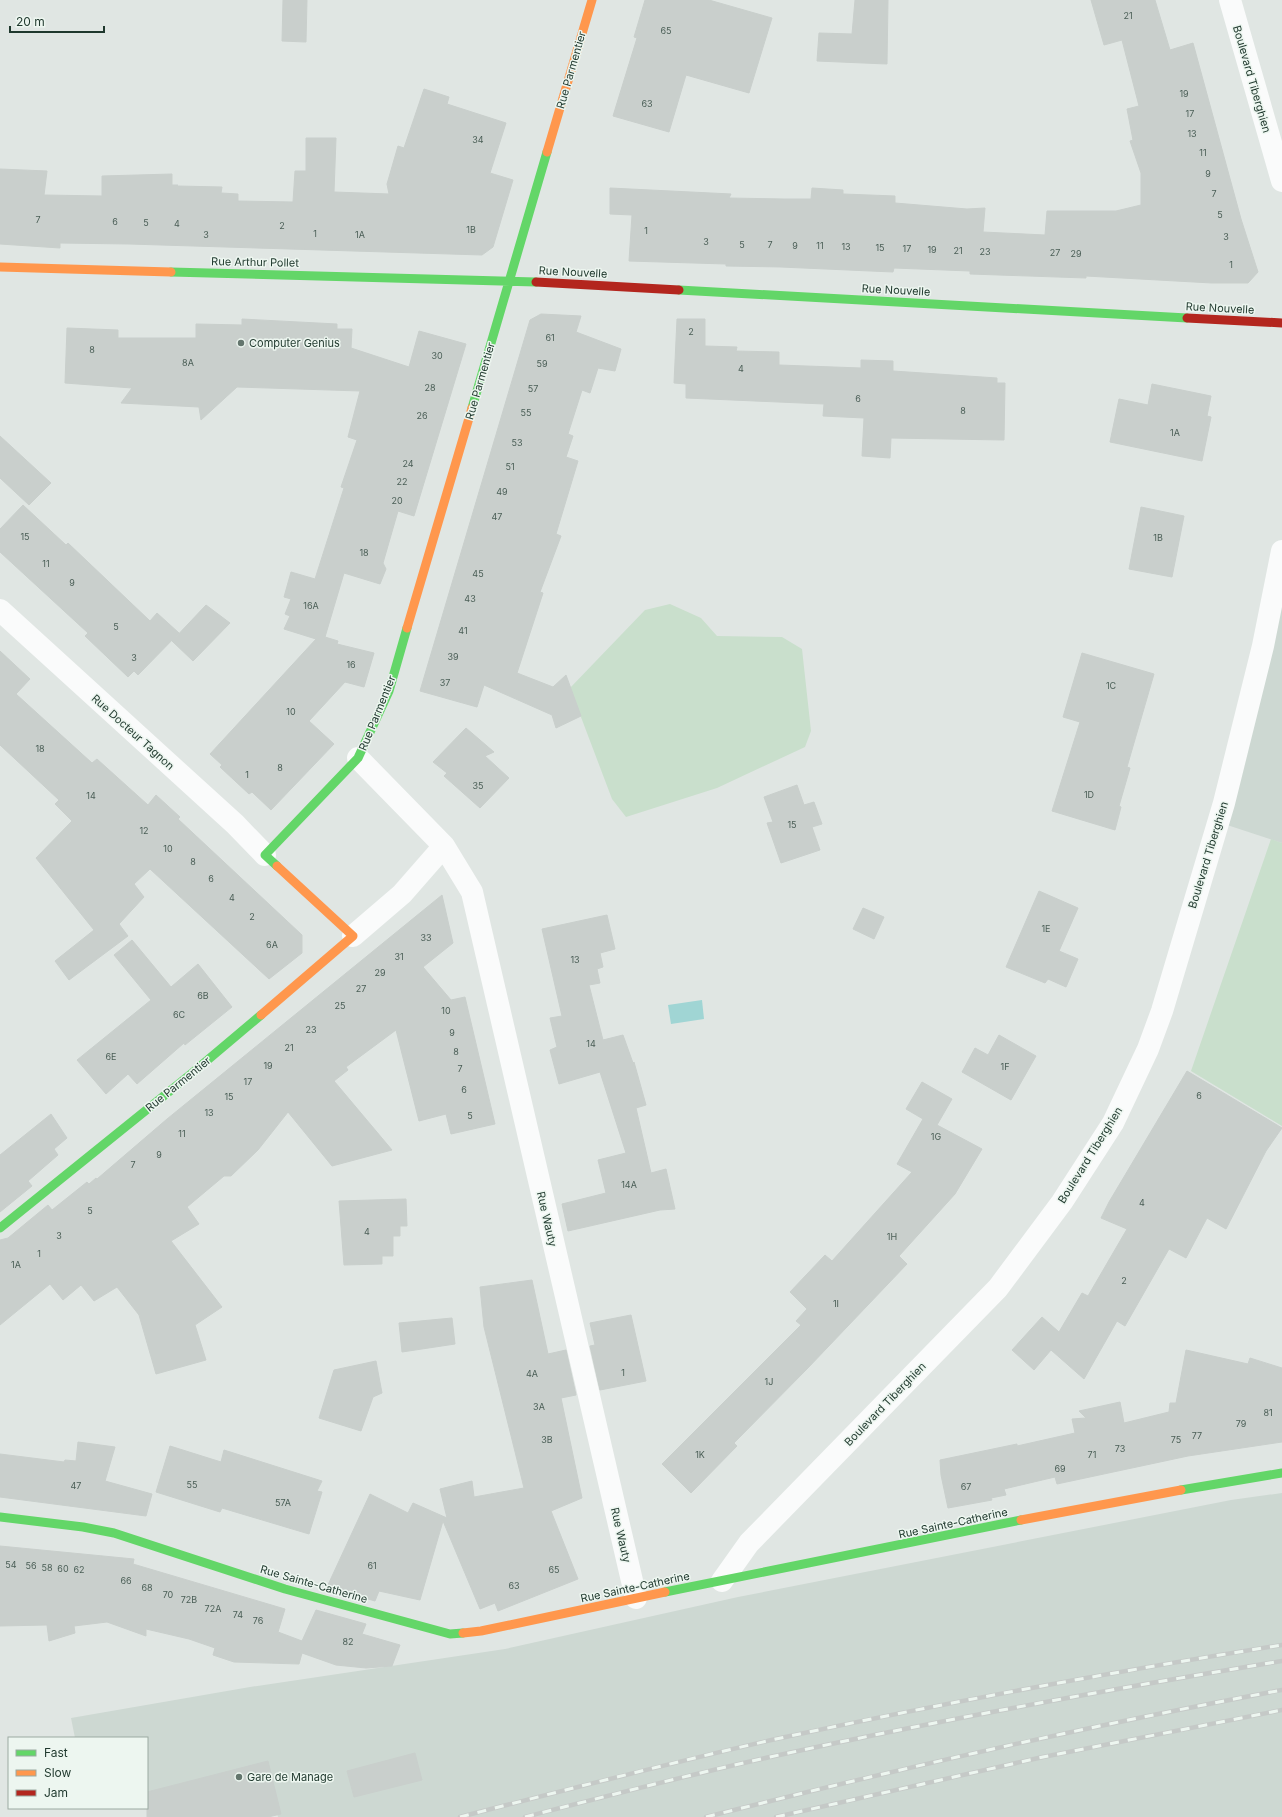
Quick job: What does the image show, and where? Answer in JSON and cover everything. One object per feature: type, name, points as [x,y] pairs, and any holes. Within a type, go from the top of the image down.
[{"type":"street","name":"Rue Parmentier","points":[[265,855],[358,758],[389,690],[592,0]]},
{"type":"street","name":"Boulevard Tiberghien","points":[[1230,0],[1282,181]]},
{"type":"street","name":"Rue Arthur Pollet","points":[[0,268],[509,281]]},
{"type":"street","name":"Rue Nouvelle","points":[[509,281],[1282,323]]},
{"type":"street","name":"Boulevard Tiberghien","points":[[722,1581],[749,1543],[998,1288],[1062,1202],[1113,1123],[1148,1049],[1162,1010],[1224,803],[1263,646],[1282,551]]},
{"type":"street","name":"Rue Docteur Tagnon","points":[[0,610],[235,824],[265,855]]},
{"type":"street","name":"Rue Parmentier","points":[[0,1228],[191,1074],[402,894],[444,846],[358,758]]},
{"type":"street","name":"Rue Wauty","points":[[444,846],[472,892],[636,1598]]},
{"type":"street","points":[[265,855],[353,936]]},
{"type":"street","name":"Rue Sainte-Catherine","points":[[0,1517],[83,1527],[114,1534],[285,1589],[450,1634],[481,1632],[636,1598],[1136,1497],[1282,1473]]},
{"type":"shaded area","points":[[1282,551],[1282,843],[1218,822]]},
{"type":"shaded area","points":[[1282,1493],[1282,1817],[278,1817],[265,1765],[148,1796],[148,1737],[75,1737],[71,1718],[250,1687],[505,1649],[738,1597],[1231,1500]]},
{"type":"green space","points":[[670,604],[701,618],[717,636],[782,637],[802,649],[811,731],[805,747],[717,788],[626,817],[612,799],[570,688],[645,610]]},
{"type":"green space","points":[[1271,839],[1282,843],[1282,1126],[1191,1071]]},
{"type":"water","points":[[702,1000],[704,1019],[671,1024],[668,1005]]},
{"type":"building","points":[[283,0],[307,0],[306,42],[282,41]]},
{"type":"building","points":[[645,0],[709,0],[772,18],[749,93],[686,75],[669,132],[613,116],[637,38],[634,37]]},
{"type":"building","points":[[855,0],[888,0],[887,64],[817,61],[819,33],[852,34]]},
{"type":"building","points":[[1091,0],[1155,0],[1170,50],[1193,43],[1241,219],[1258,272],[1248,283],[1212,283],[1086,276],[1086,278],[970,274],[970,271],[894,268],[893,272],[629,261],[632,215],[610,214],[610,188],[731,194],[729,198],[784,199],[811,199],[812,188],[843,190],[843,194],[895,196],[895,203],[967,209],[985,208],[983,232],[1045,235],[1047,211],[1116,211],[1141,205],[1141,173],[1130,141],[1133,140],[1127,109],[1139,106],[1122,40],[1104,45]]},
{"type":"building","points":[[424,89],[449,97],[447,104],[506,123],[490,173],[513,180],[493,247],[482,255],[129,244],[60,243],[60,248],[0,244],[0,169],[47,171],[44,195],[102,196],[102,176],[172,174],[172,185],[222,187],[221,193],[238,194],[238,201],[293,202],[295,171],[306,171],[306,138],[336,138],[334,192],[389,194],[387,184],[398,146],[404,148]]},
{"type":"building","points":[[541,314],[581,316],[576,332],[621,349],[615,371],[598,368],[590,393],[582,390],[568,434],[573,436],[566,457],[578,461],[556,534],[561,536],[540,592],[543,593],[517,673],[553,687],[566,675],[581,716],[556,728],[552,715],[484,685],[477,707],[420,691],[530,320]]},
{"type":"building","points":[[242,319],[337,324],[337,329],[352,329],[351,348],[409,367],[419,331],[466,344],[414,516],[398,511],[383,563],[386,569],[380,584],[344,573],[325,637],[338,641],[337,644],[374,653],[364,687],[345,682],[309,721],[334,744],[271,810],[252,792],[249,794],[220,767],[222,765],[210,754],[316,639],[284,629],[290,616],[285,614],[291,599],[284,597],[291,572],[315,579],[344,488],[341,487],[357,440],[348,437],[360,391],[237,387],[201,420],[199,407],[121,403],[132,388],[65,383],[67,328],[118,330],[118,338],[196,338],[196,324],[242,325]]},
{"type":"building","points":[[677,319],[705,319],[705,346],[737,347],[736,351],[779,352],[779,365],[861,368],[861,360],[893,361],[893,371],[997,378],[997,383],[1005,383],[1004,440],[891,438],[890,458],[862,456],[864,418],[823,416],[824,404],[686,398],[686,384],[674,383]]},
{"type":"building","points":[[1152,384],[1211,396],[1207,416],[1211,417],[1202,461],[1110,442],[1119,399],[1148,405]]},
{"type":"building","points":[[0,436],[51,483],[29,505],[0,478]]},
{"type":"building","points":[[23,505],[66,545],[68,543],[150,621],[157,613],[179,633],[138,675],[134,671],[128,677],[85,636],[88,633],[0,552],[0,529]]},
{"type":"building","points":[[1141,507],[1184,516],[1172,577],[1129,569]]},
{"type":"building","points":[[206,605],[230,623],[193,661],[172,641]]},
{"type":"building","points":[[0,651],[30,679],[16,694],[92,763],[97,759],[148,805],[156,795],[180,817],[178,819],[302,935],[302,953],[269,979],[150,869],[134,884],[144,897],[119,924],[128,936],[69,980],[55,961],[94,930],[36,858],[72,821],[55,804],[59,800],[0,745]]},
{"type":"building","points":[[1082,653],[1154,674],[1127,767],[1130,768],[1119,806],[1121,807],[1115,830],[1052,811],[1080,722],[1063,717]]},
{"type":"building","points":[[466,728],[494,752],[485,756],[509,778],[480,808],[444,776],[447,773],[433,762]]},
{"type":"building","points":[[797,785],[804,805],[814,802],[822,824],[812,827],[820,850],[781,863],[767,823],[773,822],[764,797]]},
{"type":"building","points":[[1039,891],[1078,908],[1059,951],[1078,959],[1066,987],[1048,979],[1045,983],[1006,967]]},
{"type":"building","points":[[442,895],[453,943],[423,967],[451,1000],[465,997],[495,1124],[451,1134],[446,1114],[419,1121],[396,1030],[346,1067],[348,1070],[334,1081],[392,1150],[332,1166],[288,1112],[258,1150],[231,1176],[224,1176],[187,1207],[199,1224],[171,1241],[222,1307],[195,1325],[206,1360],[156,1374],[139,1315],[117,1287],[94,1301],[81,1285],[63,1300],[50,1284],[0,1325],[0,1240],[8,1238],[48,1205],[52,1210],[87,1182],[89,1184],[96,1178],[97,1179],[167,1119]]},
{"type":"building","points":[[863,908],[884,917],[874,939],[853,929]]},
{"type":"building","points":[[607,915],[615,949],[600,953],[603,967],[597,969],[600,983],[589,985],[603,1040],[623,1035],[633,1063],[634,1062],[646,1105],[636,1108],[651,1173],[666,1169],[675,1209],[660,1210],[568,1231],[562,1204],[606,1193],[598,1160],[626,1153],[600,1072],[559,1084],[550,1050],[557,1047],[550,1018],[562,1016],[542,929]]},
{"type":"building","points":[[132,940],[171,987],[198,964],[232,1007],[185,1045],[184,1043],[137,1084],[128,1074],[106,1094],[77,1060],[151,1000],[114,955]]},
{"type":"building","points":[[999,1035],[1036,1056],[1011,1100],[962,1072],[975,1048],[988,1055]]},
{"type":"building","points":[[1187,1071],[1282,1128],[1266,1151],[1226,1229],[1207,1218],[1186,1258],[1169,1249],[1125,1326],[1117,1321],[1084,1379],[1051,1350],[1034,1370],[1012,1350],[1042,1317],[1059,1332],[1082,1293],[1088,1296],[1127,1229],[1101,1218]]},
{"type":"building","points":[[922,1082],[952,1099],[937,1125],[982,1149],[955,1194],[899,1256],[907,1264],[734,1443],[737,1446],[691,1493],[662,1464],[801,1325],[796,1321],[807,1309],[790,1292],[825,1255],[832,1261],[912,1172],[897,1164],[923,1119],[906,1109]]},
{"type":"building","points":[[51,1114],[67,1138],[54,1149],[58,1155],[28,1181],[32,1186],[0,1212],[0,1155]]},
{"type":"building","points":[[406,1199],[407,1226],[400,1226],[400,1236],[393,1236],[393,1256],[382,1256],[382,1264],[344,1265],[339,1201]]},
{"type":"building","points":[[532,1280],[548,1354],[566,1350],[576,1395],[561,1398],[582,1498],[551,1511],[578,1579],[498,1611],[495,1603],[480,1609],[443,1521],[420,1600],[379,1591],[375,1601],[327,1587],[370,1494],[408,1513],[413,1503],[447,1518],[440,1489],[472,1481],[474,1497],[524,1488],[484,1327],[480,1287]]},
{"type":"building","points":[[631,1315],[646,1381],[600,1390],[590,1346],[595,1345],[590,1323]]},
{"type":"building","points":[[452,1318],[455,1344],[402,1352],[399,1323]]},
{"type":"building","points":[[1186,1350],[1248,1364],[1250,1358],[1282,1368],[1282,1442],[1188,1456],[1057,1484],[1055,1477],[1004,1489],[1006,1495],[991,1498],[992,1500],[948,1508],[941,1475],[940,1460],[1017,1444],[1017,1446],[1075,1433],[1072,1419],[1086,1418],[1079,1411],[1120,1402],[1124,1423],[1169,1412],[1170,1403],[1176,1403]]},
{"type":"building","points":[[376,1361],[382,1393],[373,1397],[361,1431],[319,1418],[334,1370]]},
{"type":"building","points":[[78,1442],[115,1447],[105,1481],[152,1494],[146,1516],[0,1497],[0,1454],[64,1462],[65,1460],[76,1461]]},
{"type":"building","points":[[170,1446],[221,1462],[224,1450],[322,1481],[317,1491],[322,1492],[309,1534],[222,1508],[220,1512],[156,1492]]},
{"type":"building","points":[[0,1546],[134,1559],[133,1564],[285,1609],[278,1632],[302,1641],[316,1610],[366,1624],[362,1634],[400,1645],[392,1666],[366,1668],[336,1665],[302,1653],[299,1664],[234,1662],[213,1655],[215,1648],[189,1639],[146,1629],[146,1636],[107,1622],[74,1626],[75,1633],[49,1641],[47,1625],[0,1626]]},
{"type":"building","points":[[415,1753],[422,1780],[354,1797],[347,1771]]},
{"type":"building","name":"Gare de Manage","points":[[268,1761],[281,1814],[268,1817],[147,1817],[148,1792]]},
{"type":"railway","points":[[460,1817],[776,1739],[1028,1689],[1282,1645]]},
{"type":"railway","points":[[525,1817],[709,1771],[834,1743],[1026,1706],[1282,1661]]},
{"type":"railway","points":[[706,1817],[849,1782],[1065,1733],[1282,1690]]},
{"type":"railway","points":[[776,1817],[1043,1757],[1282,1710]]},
{"type":"traffic: fast","points":[[472,408],[547,152]]},
{"type":"traffic: fast","points":[[171,272],[536,282]]},
{"type":"traffic: fast","points":[[679,290],[1187,318]]},
{"type":"traffic: fast","points":[[277,866],[265,855],[358,758],[389,691],[407,628]]},
{"type":"traffic: fast","points":[[0,1228],[191,1074],[261,1015]]},
{"type":"traffic: fast","points":[[1181,1490],[1282,1473]]},
{"type":"traffic: fast","points":[[0,1517],[83,1527],[114,1533],[285,1589],[450,1634],[463,1633]]},
{"type":"traffic: fast","points":[[665,1592],[1021,1520]]},
{"type":"traffic: slow","points":[[547,152],[592,0]]},
{"type":"traffic: slow","points":[[0,267],[171,272]]},
{"type":"traffic: slow","points":[[407,628],[472,408]]},
{"type":"traffic: slow","points":[[261,1015],[353,936],[277,866]]},
{"type":"traffic: slow","points":[[1021,1520],[1181,1490]]},
{"type":"traffic: slow","points":[[463,1633],[481,1631],[665,1592]]},
{"type":"traffic: jam","points":[[536,282],[679,290]]},
{"type":"traffic: jam","points":[[1187,318],[1282,323]]},
{"type":"place","name":"Computer Genius","points":[[241,343]]},
{"type":"place","name":"Gare de Manage","points":[[239,1777]]}]
